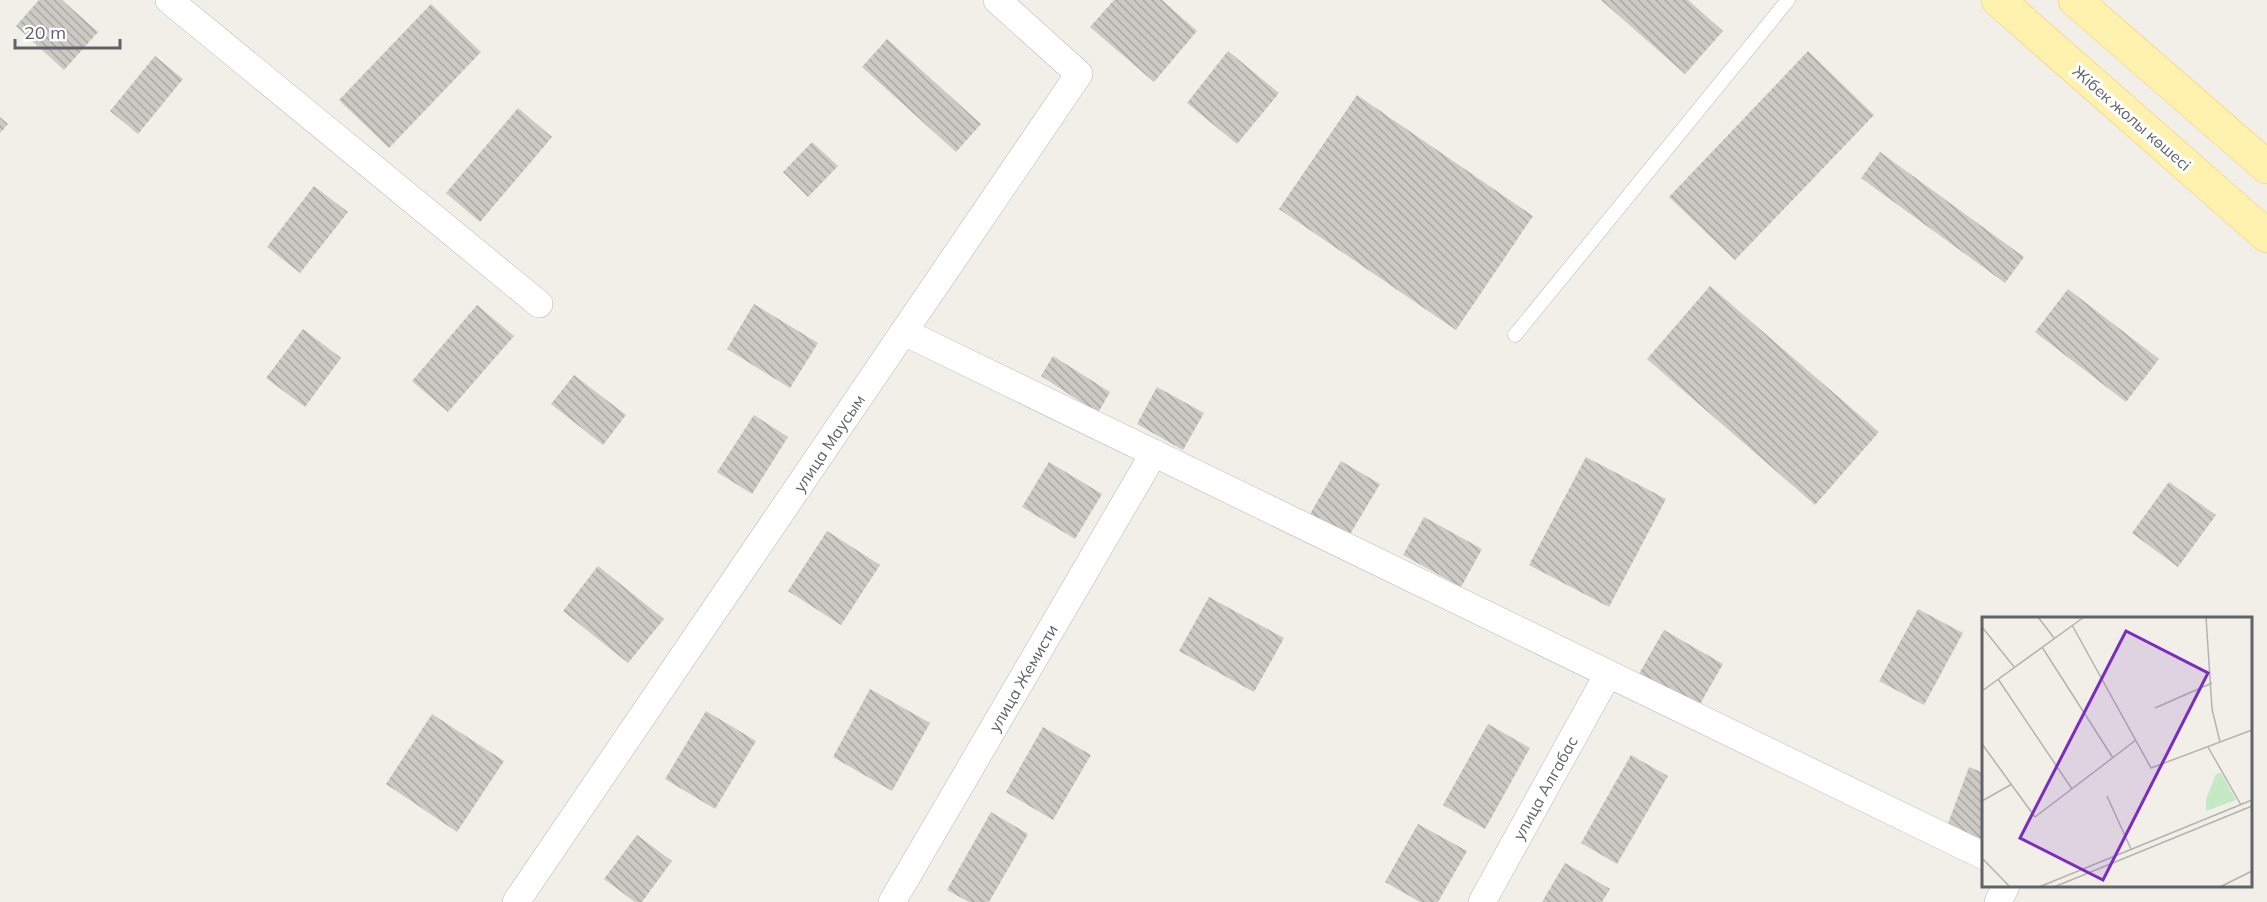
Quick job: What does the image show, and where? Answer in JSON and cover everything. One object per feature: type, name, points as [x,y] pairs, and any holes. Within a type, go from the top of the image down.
[{"type":"main road","name":"Жібек жолы көшесі","points":[[1998,0],[2267,237]]},
{"type":"main road","points":[[2075,0],[2267,167]]},
{"type":"street","points":[[169,0],[539,304]]},
{"type":"street","name":"улица Маусым","points":[[516,902],[1079,74],[998,0]]},
{"type":"street","points":[[904,332],[1982,856]]},
{"type":"street","name":"улица Жемисти","points":[[892,902],[1154,453]]},
{"type":"street","name":"улица Алгабас","points":[[1482,902],[1608,674]]},
{"type":"street","points":[[1998,902],[2006,887]]},
{"type":"lane","points":[[1515,335],[1788,0]]},
{"type":"building","points":[[39,0],[62,0],[98,32],[64,70],[16,26]]},
{"type":"building","points":[[1114,0],[1162,0],[1197,31],[1154,82],[1090,27]]},
{"type":"building","points":[[1601,0],[1688,0],[1723,31],[1685,74]]},
{"type":"building","points":[[431,4],[481,52],[389,148],[339,100]]},
{"type":"building","points":[[887,39],[981,124],[956,152],[862,67]]},
{"type":"building","points":[[1228,51],[1279,93],[1237,144],[1187,103]]},
{"type":"building","points":[[1808,51],[1874,115],[1735,260],[1669,197]]},
{"type":"building","points":[[155,56],[183,79],[138,134],[110,111]]},
{"type":"building","points":[[1357,95],[1533,216],[1456,330],[1279,209]]},
{"type":"building","points":[[518,108],[552,137],[480,222],[446,193]]},
{"type":"building","points":[[0,117],[8,124],[0,133]]},
{"type":"building","points":[[812,142],[838,166],[808,197],[783,172]]},
{"type":"building","points":[[1880,152],[2024,257],[2005,283],[1861,178]]},
{"type":"building","points":[[314,186],[348,212],[300,273],[267,247]]},
{"type":"building","points":[[1710,286],[1879,432],[1815,505],[1647,359]]},
{"type":"building","points":[[2068,289],[2159,359],[2126,402],[2035,332]]},
{"type":"building","points":[[754,304],[818,343],[790,388],[727,349]]},
{"type":"building","points":[[477,305],[514,336],[448,412],[412,381]]},
{"type":"building","points":[[303,329],[341,358],[305,407],[266,378]]},
{"type":"building","points":[[1053,356],[1110,392],[1098,413],[1041,376]]},
{"type":"building","points":[[574,375],[626,415],[603,445],[551,404]]},
{"type":"building","points":[[1157,387],[1204,413],[1183,450],[1137,424]]},
{"type":"building","points":[[754,415],[788,437],[752,494],[717,472]]},
{"type":"building","points":[[1586,457],[1666,499],[1609,607],[1529,565]]},
{"type":"building","points":[[1341,461],[1380,484],[1349,536],[1310,514]]},
{"type":"building","points":[[1049,462],[1102,494],[1075,539],[1022,507]]},
{"type":"building","points":[[2169,482],[2216,515],[2178,567],[2132,533]]},
{"type":"building","points":[[1424,517],[1482,549],[1461,587],[1403,555]]},
{"type":"building","points":[[827,531],[880,565],[841,625],[788,591]]},
{"type":"building","points":[[598,566],[664,619],[628,663],[563,611]]},
{"type":"building","points":[[1209,597],[1284,638],[1254,692],[1179,651]]},
{"type":"building","points":[[1918,609],[1963,633],[1924,705],[1879,681]]},
{"type":"building","points":[[1664,630],[1723,664],[1695,713],[1636,679]]},
{"type":"building","points":[[870,689],[930,723],[892,791],[833,757]]},
{"type":"building","points":[[706,711],[756,741],[715,809],[665,779]]},
{"type":"building","points":[[432,714],[504,761],[457,832],[386,784]]},
{"type":"building","points":[[1488,724],[1530,748],[1485,829],[1443,805]]},
{"type":"building","points":[[1043,727],[1091,755],[1053,820],[1006,792]]},
{"type":"building","points":[[1631,755],[1668,776],[1617,864],[1581,843]]},
{"type":"building","points":[[1969,767],[1982,772],[1982,842],[1946,829]]},
{"type":"building","points":[[991,812],[1028,834],[989,902],[969,902],[947,890]]},
{"type":"building","points":[[1418,824],[1467,851],[1438,902],[1420,902],[1385,882]]},
{"type":"building","points":[[637,835],[672,861],[642,902],[635,902],[604,879]]},
{"type":"building","points":[[1565,863],[1610,889],[1602,902],[1542,902]]}]
